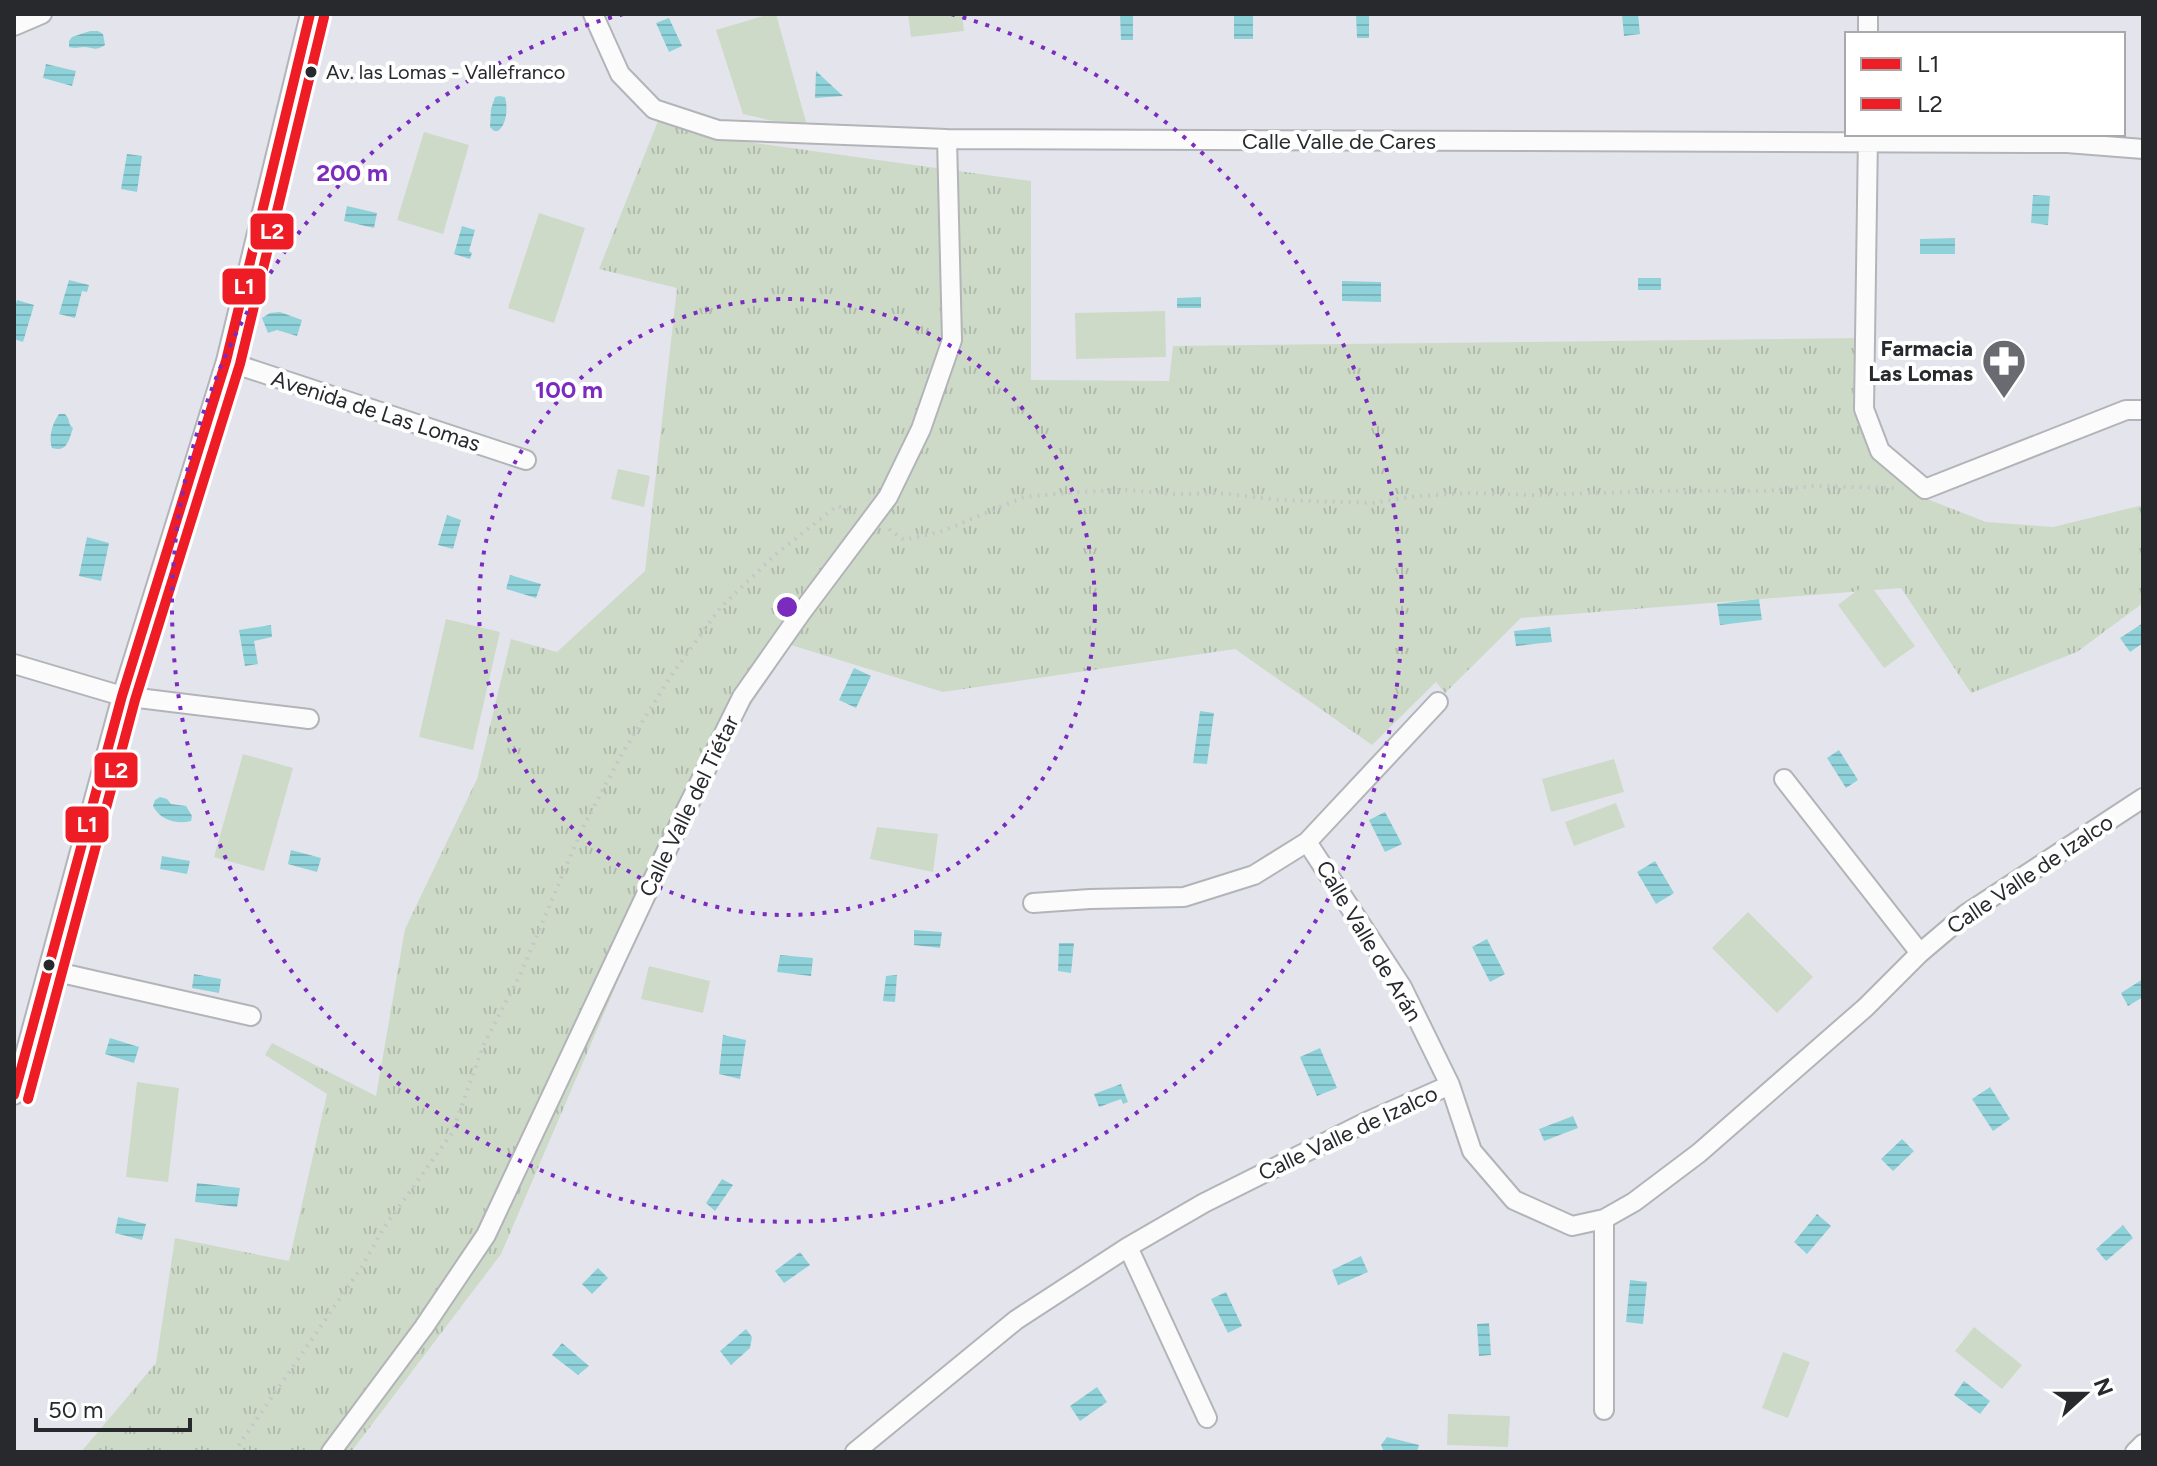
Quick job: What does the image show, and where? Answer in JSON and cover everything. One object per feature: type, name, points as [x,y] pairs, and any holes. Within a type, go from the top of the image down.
[{"type":"street","points":[[14,26],[42,14]]},
{"type":"street","points":[[14,1095],[122,696],[226,361],[310,14]]},
{"type":"street","name":"Calle Valle de Cares","points":[[593,14],[620,74],[654,109],[718,130],[947,139],[1868,139],[2067,143],[2143,149]]},
{"type":"street","name":"Calle Valle del Tiétar","points":[[331,1452],[424,1327],[486,1235],[742,697],[888,497],[921,429],[952,340],[947,139]]},
{"type":"street","points":[[1868,139],[1864,409],[1880,451],[1925,489],[2126,410],[2143,410]]},
{"type":"street","name":"Avenida de Las Lomas","points":[[226,361],[526,460]]},
{"type":"street","points":[[14,664],[122,696],[309,719]]},
{"type":"street","name":"Calle Valle de Arán","points":[[1033,903],[1184,897],[1254,875],[1307,842],[1438,702]]},
{"type":"street","points":[[1784,779],[1920,953]]},
{"type":"street","name":"Calle Valle de Izalco","points":[[855,1452],[1016,1320],[1128,1247],[1204,1203],[1364,1123],[1450,1085],[1472,1151],[1514,1200],[1572,1226],[1604,1219],[1634,1202],[1699,1153],[1866,1007],[1920,953],[1966,914],[2143,798]]},
{"type":"street","name":"Calle Valle de Arán","points":[[1307,842],[1402,987],[1450,1085]]},
{"type":"street","points":[[48,970],[251,1016]]},
{"type":"street","points":[[1604,1219],[1604,1410]]},
{"type":"street","points":[[1128,1247],[1207,1418]]},
{"type":"street","points":[[2135,1452],[2143,1444]]},
{"type":"path","points":[[234,1452],[361,1268],[385,1226],[452,1133],[484,1044],[521,973],[582,829],[623,752],[673,673],[720,608],[788,544],[837,506],[872,517],[904,540],[943,531],[1024,497],[1077,492],[1219,493],[1280,500],[1372,503],[1468,493],[1531,495],[1767,491],[1814,486],[1925,489]]},
{"type":"green space","points":[[776,14],[808,129],[743,114],[716,30]]},
{"type":"green space","points":[[908,14],[962,14],[964,31],[911,37]]},
{"type":"green space","points":[[660,116],[726,139],[1031,181],[1031,380],[1169,381],[1173,346],[1858,338],[1855,404],[1874,454],[1917,495],[1986,522],[2053,527],[2143,505],[2143,603],[2077,652],[1971,693],[1901,588],[1521,618],[1445,693],[1436,682],[1372,745],[1235,649],[943,692],[791,645],[744,715],[680,836],[501,1254],[351,1452],[81,1452],[156,1363],[175,1238],[289,1261],[327,1094],[265,1055],[272,1043],[376,1096],[405,929],[477,779],[511,639],[557,652],[645,571],[677,288],[599,269]]},
{"type":"green space","points":[[424,132],[469,145],[443,234],[397,220]]},
{"type":"green space","points":[[539,213],[585,228],[554,323],[508,308]]},
{"type":"green space","points":[[1165,311],[1166,357],[1076,359],[1075,313]]},
{"type":"green space","points":[[618,469],[650,476],[644,507],[611,499]]},
{"type":"green space","points":[[1868,582],[1915,646],[1884,668],[1838,605]]},
{"type":"green space","points":[[446,619],[500,632],[473,750],[419,737]]},
{"type":"green space","points":[[243,754],[293,768],[264,871],[214,857]]},
{"type":"green space","points":[[1614,759],[1624,792],[1551,812],[1542,779]]},
{"type":"green space","points":[[1616,803],[1625,827],[1574,846],[1565,822]]},
{"type":"green space","points":[[877,827],[938,834],[933,872],[870,859]]},
{"type":"green space","points":[[1748,912],[1813,977],[1777,1013],[1712,948]]},
{"type":"green space","points":[[649,966],[710,981],[703,1013],[641,999]]},
{"type":"green space","points":[[137,1082],[179,1088],[168,1182],[126,1177]]},
{"type":"green space","points":[[1974,1327],[2022,1365],[2002,1389],[1955,1351]]},
{"type":"green space","points":[[1783,1352],[1810,1362],[1788,1418],[1762,1408]]},
{"type":"green space","points":[[1448,1414],[1510,1416],[1508,1447],[1447,1445]]},
{"type":"water","points":[[1120,14],[1133,14],[1133,40],[1121,40]]},
{"type":"water","points":[[1234,14],[1253,14],[1253,39],[1234,39]]},
{"type":"water","points":[[1356,14],[1369,14],[1369,38],[1357,38]]},
{"type":"water","points":[[1622,14],[1638,14],[1640,34],[1624,36]]},
{"type":"water","points":[[669,18],[682,46],[669,52],[656,23]]},
{"type":"water","points":[[90,31],[103,34],[105,45],[97,49],[69,47],[72,37]]},
{"type":"water","points":[[46,64],[76,71],[72,86],[43,78]]},
{"type":"water","points":[[816,71],[843,96],[815,98]]},
{"type":"water","points":[[495,97],[505,97],[506,116],[501,128],[494,131],[490,127],[491,109]]},
{"type":"water","points":[[127,154],[142,156],[137,192],[121,189]]},
{"type":"water","points":[[2033,195],[2050,196],[2048,225],[2031,223]]},
{"type":"water","points":[[347,206],[377,213],[374,228],[344,221]]},
{"type":"water","points":[[462,226],[475,230],[470,259],[454,254]]},
{"type":"water","points":[[1955,238],[1955,254],[1920,254],[1920,239]]},
{"type":"water","points":[[1638,278],[1661,278],[1661,290],[1638,290]]},
{"type":"water","points":[[69,280],[89,285],[87,292],[82,291],[75,318],[59,314]]},
{"type":"water","points":[[1342,281],[1381,282],[1381,302],[1342,301]]},
{"type":"water","points":[[1201,297],[1201,308],[1177,308],[1177,298]]},
{"type":"water","points":[[17,300],[34,305],[23,342],[14,339]]},
{"type":"water","points":[[280,312],[302,320],[297,336],[277,330],[268,333],[262,318]]},
{"type":"water","points":[[59,414],[65,414],[73,428],[67,444],[57,449],[52,448],[51,439]]},
{"type":"water","points":[[447,515],[461,520],[453,549],[438,545]]},
{"type":"water","points":[[87,537],[109,543],[101,581],[79,576]]},
{"type":"water","points":[[510,575],[541,584],[536,598],[506,589]]},
{"type":"water","points":[[1759,599],[1762,620],[1720,625],[1717,604]]},
{"type":"water","points":[[2143,623],[2143,643],[2130,652],[2120,638]]},
{"type":"water","points":[[271,625],[272,637],[254,641],[258,664],[245,666],[239,630]]},
{"type":"water","points":[[1550,627],[1552,642],[1516,646],[1514,631]]},
{"type":"water","points":[[854,668],[871,676],[856,708],[839,700]]},
{"type":"water","points":[[1200,711],[1214,713],[1207,764],[1193,763]]},
{"type":"water","points":[[1839,750],[1858,780],[1846,788],[1827,758]]},
{"type":"water","points":[[160,797],[171,804],[186,806],[192,816],[191,821],[175,822],[160,815],[153,806]]},
{"type":"water","points":[[1385,812],[1402,844],[1385,852],[1369,820]]},
{"type":"water","points":[[291,850],[321,858],[317,872],[288,864]]},
{"type":"water","points":[[162,856],[190,861],[187,874],[160,869]]},
{"type":"water","points":[[1655,861],[1674,893],[1656,904],[1637,872]]},
{"type":"water","points":[[914,930],[942,932],[940,948],[914,945]]},
{"type":"water","points":[[1487,939],[1505,974],[1490,982],[1472,947]]},
{"type":"water","points":[[1059,943],[1074,943],[1071,973],[1058,971]]},
{"type":"water","points":[[780,955],[813,958],[811,976],[777,972]]},
{"type":"water","points":[[194,974],[221,979],[219,993],[192,988]]},
{"type":"water","points":[[897,975],[895,1002],[883,1001],[886,976]]},
{"type":"water","points":[[2143,979],[2143,997],[2128,1006],[2121,993]]},
{"type":"water","points":[[723,1035],[746,1040],[740,1079],[719,1074]]},
{"type":"water","points":[[110,1038],[139,1047],[134,1063],[105,1054]]},
{"type":"water","points":[[1320,1048],[1337,1088],[1317,1096],[1300,1057]]},
{"type":"water","points":[[1121,1084],[1128,1102],[1123,1104],[1121,1099],[1099,1107],[1094,1094]]},
{"type":"water","points":[[1990,1087],[2010,1119],[1993,1131],[1972,1099]]},
{"type":"water","points":[[1573,1116],[1578,1128],[1544,1141],[1539,1129]]},
{"type":"water","points":[[1902,1139],[1914,1151],[1893,1171],[1881,1159]]},
{"type":"water","points":[[722,1179],[733,1185],[715,1211],[706,1203]]},
{"type":"water","points":[[197,1183],[240,1188],[237,1207],[195,1202]]},
{"type":"water","points":[[1817,1214],[1831,1226],[1807,1254],[1794,1242]]},
{"type":"water","points":[[118,1217],[146,1224],[142,1240],[115,1233]]},
{"type":"water","points":[[2123,1225],[2133,1238],[2106,1261],[2096,1249]]},
{"type":"water","points":[[800,1252],[810,1265],[784,1283],[775,1271]]},
{"type":"water","points":[[1361,1256],[1368,1272],[1338,1285],[1332,1270]]},
{"type":"water","points":[[598,1268],[608,1278],[592,1294],[582,1284]]},
{"type":"water","points":[[1630,1280],[1647,1282],[1643,1324],[1626,1322]]},
{"type":"water","points":[[1226,1292],[1242,1326],[1228,1333],[1211,1299]]},
{"type":"water","points":[[1489,1323],[1491,1355],[1479,1356],[1477,1324]]},
{"type":"water","points":[[746,1329],[752,1337],[750,1348],[731,1365],[720,1351]]},
{"type":"water","points":[[562,1343],[589,1366],[578,1375],[552,1355]]},
{"type":"water","points":[[1964,1381],[1990,1401],[1980,1414],[1954,1395]]},
{"type":"water","points":[[1097,1387],[1107,1402],[1080,1421],[1070,1406]]},
{"type":"water","points":[[1387,1437],[1419,1445],[1417,1452],[1384,1452],[1381,1445]]},
{"type":"transit line","name":"L1","points":[[14,1095],[122,696],[226,361],[310,14]]},
{"type":"transit line","name":"L2","points":[[28,1099],[135,700],[240,364],[324,17]]},
{"type":"place","name":"Av. las Lomas - Vallefranco","points":[[311,72]]},
{"type":"place","name":"Farmacia Las Lomas","points":[[2004,400]]}]
